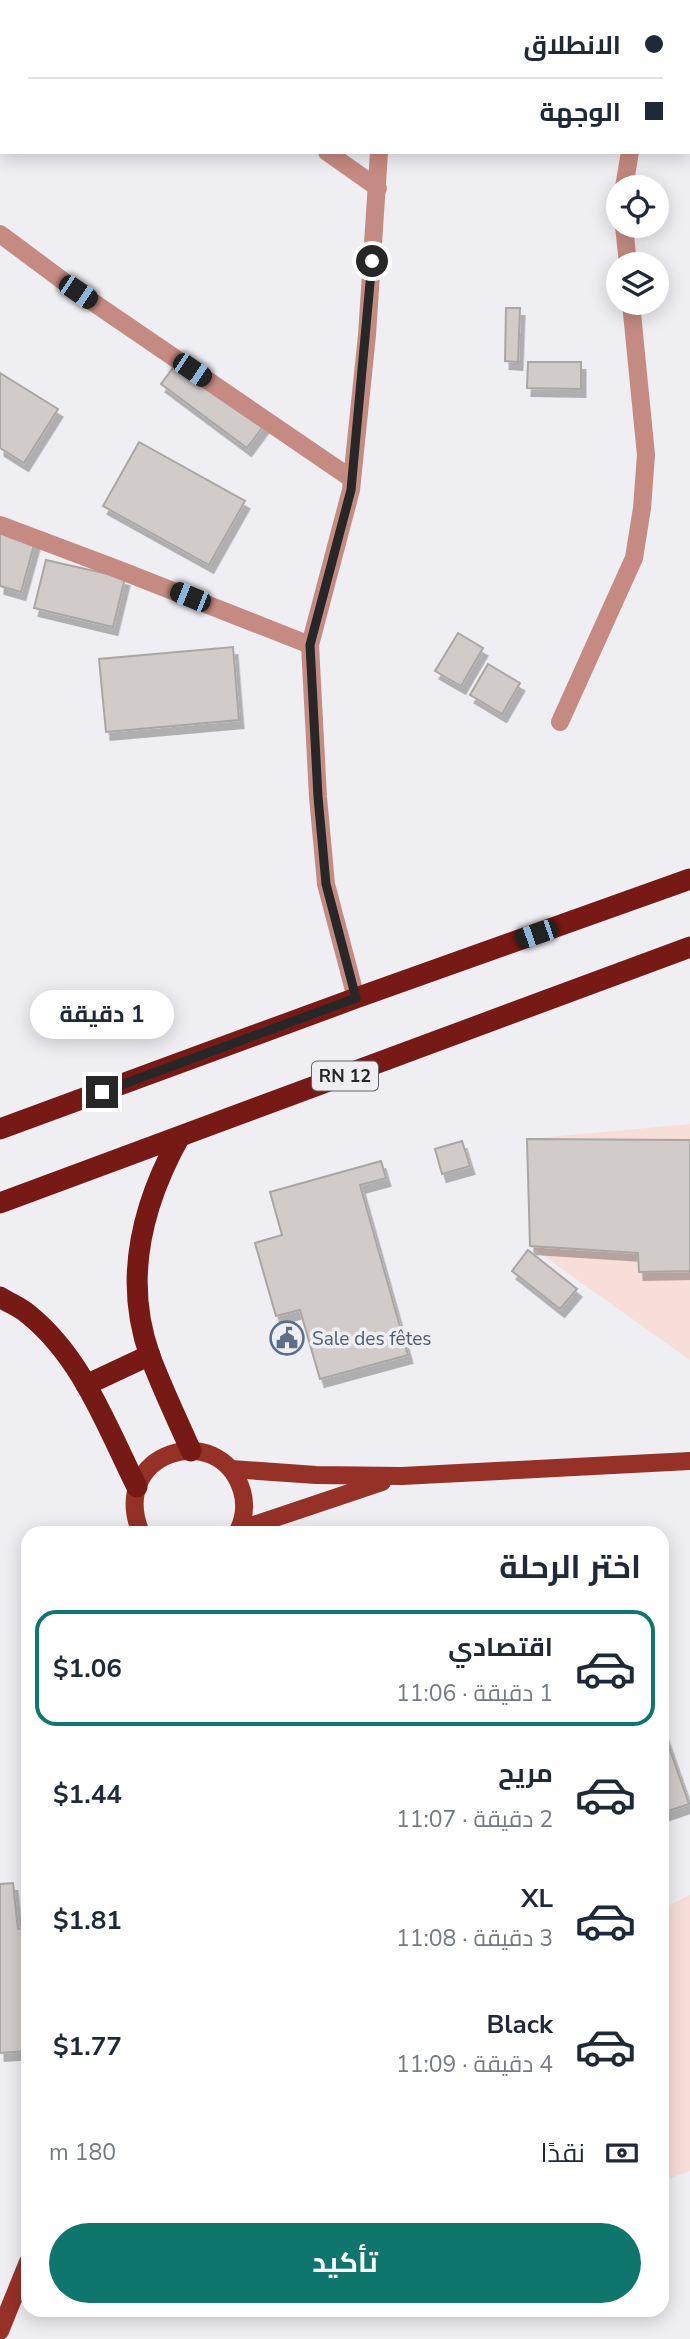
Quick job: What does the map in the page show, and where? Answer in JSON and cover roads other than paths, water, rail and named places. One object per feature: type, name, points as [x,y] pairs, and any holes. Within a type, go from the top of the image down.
[{"type":"highway","points":[[0,1129],[690,879]]},
{"type":"highway","name":"RN 12","points":[[0,1203],[690,947]]},
{"type":"highway","points":[[179,1138],[156,1183],[148,1206],[140,1243],[138,1281],[141,1318],[150,1355],[191,1451]]},
{"type":"highway","points":[[0,1297],[27,1313],[64,1350],[86,1385],[136,1487]]},
{"type":"highway","points":[[86,1385],[150,1355]]},
{"type":"main road","points":[[139,1526],[134,1511],[136,1487],[145,1472],[158,1460],[174,1453],[191,1451],[219,1459],[239,1482],[244,1498],[244,1514],[240,1526]]},
{"type":"main road","points":[[230,1469],[316,1475],[402,1476],[690,1461]]},
{"type":"main road","points":[[253,1526],[402,1476]]},
{"type":"main road","points":[[0,2331],[21,2279]]},
{"type":"street","points":[[330,154],[378,188]]},
{"type":"street","points":[[356,998],[326,884],[318,797],[310,645],[352,479],[367,335],[379,154]]},
{"type":"street","points":[[626,175],[630,154]]},
{"type":"street","points":[[0,234],[78,292],[352,479]]},
{"type":"street","points":[[560,722],[634,558],[642,508],[646,455],[632,315]]},
{"type":"street","points":[[0,525],[310,645]]},
{"type":"place","name":"Sale des fêtes","points":[[287,1338]]}]
